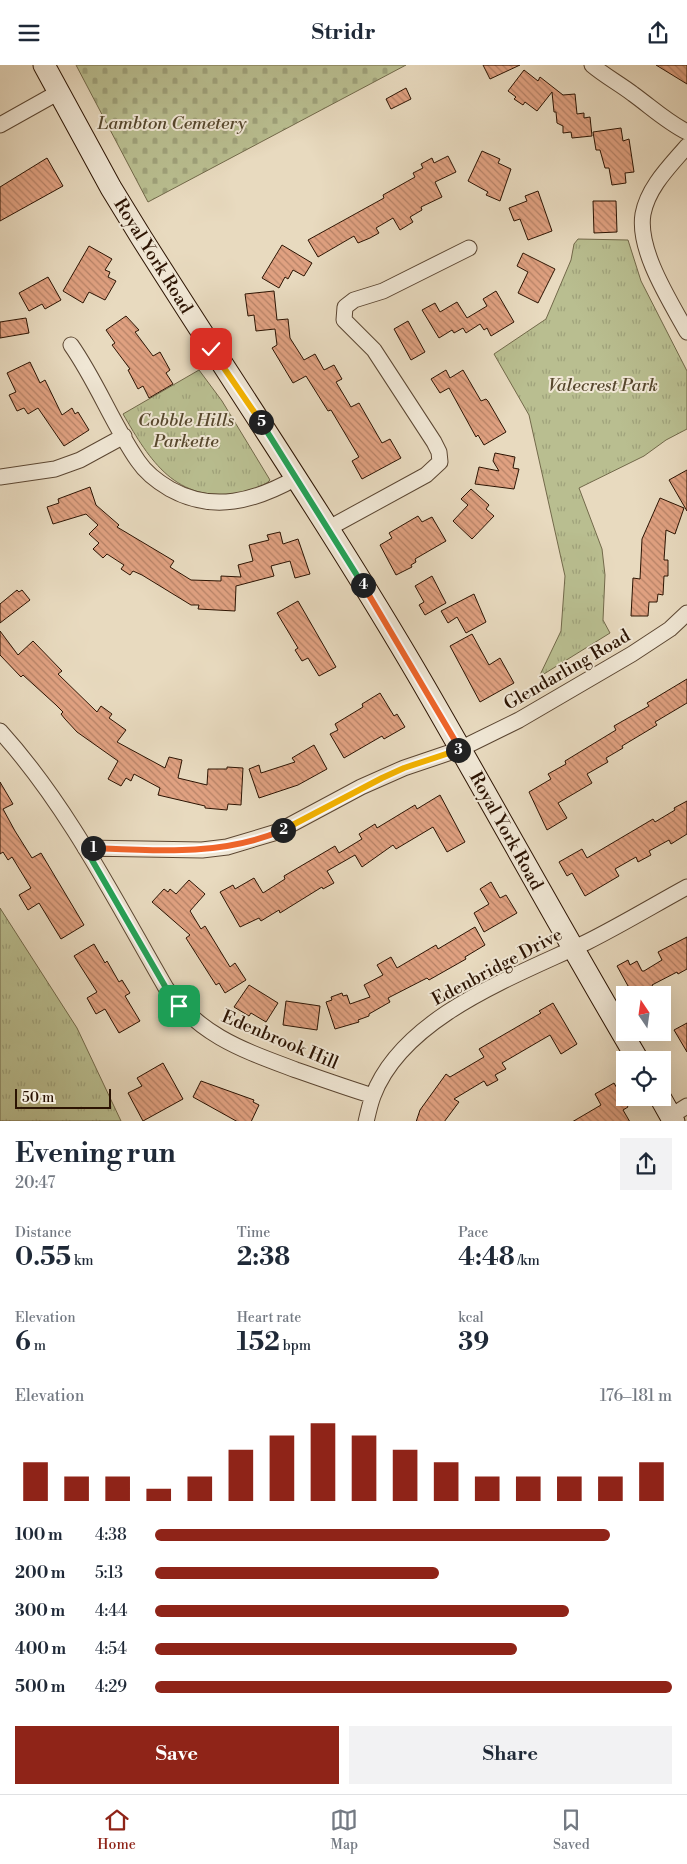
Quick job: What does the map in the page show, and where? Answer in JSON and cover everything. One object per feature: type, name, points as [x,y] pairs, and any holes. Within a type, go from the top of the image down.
[{"type":"main road","name":"Royal York Road","points":[[44,65],[111,188],[141,237],[329,528],[460,749],[572,948],[633,1051]]},
{"type":"street","points":[[592,65],[650,109],[661,114],[671,124],[687,132]]},
{"type":"street","points":[[0,125],[59,92]]},
{"type":"street","points":[[687,146],[655,186],[643,215],[644,240],[652,264],[687,332]]},
{"type":"street","points":[[329,528],[426,475],[440,462],[439,452],[434,441],[374,350],[344,320],[345,307],[354,300],[383,291],[469,247]]},
{"type":"street","points":[[71,345],[87,368],[138,462],[150,474],[171,489],[195,500],[211,503],[231,503],[275,490],[296,478]]},
{"type":"street","points":[[0,477],[55,469],[80,460],[124,436]]},
{"type":"street","name":"Glendarling Road","points":[[85,848],[202,850],[227,847],[277,832],[404,768],[460,749],[581,685],[670,629],[687,613]]},
{"type":"street","name":"Edenbrook Hill","points":[[0,731],[14,747],[85,848],[166,988],[179,1006],[193,1020],[225,1042],[372,1096]]},
{"type":"street","name":"Edenbridge Drive","points":[[366,1121],[372,1096],[396,1057],[416,1035],[439,1018],[532,967],[687,887]]},
{"type":"green space","name":"Lambton Cemetery","points":[[76,65],[406,65],[148,202]]},
{"type":"green space","name":"Valecrest Park","points":[[578,239],[628,240],[641,281],[687,371],[687,429],[666,440],[644,456],[579,488],[602,549],[605,575],[603,620],[610,633],[539,677],[561,631],[565,576],[529,415],[494,354],[546,319],[571,260],[574,244]]},
{"type":"green space","name":"Cobble Hills Parkette","points":[[199,370],[222,401],[270,480],[263,485],[238,493],[216,494],[198,491],[181,485],[167,475],[155,462],[123,414]]},
{"type":"green space","points":[[0,908],[77,1028],[121,1121],[0,1121]]},
{"type":"building","points":[[483,65],[520,65],[490,79]]},
{"type":"building","points":[[656,65],[687,65],[687,84]]},
{"type":"building","points":[[524,70],[538,81],[540,77],[563,95],[575,94],[577,114],[584,113],[584,118],[590,117],[592,136],[572,138],[571,132],[563,133],[563,126],[557,123],[556,112],[554,112],[552,92],[537,111],[525,102],[523,105],[514,99],[516,97],[508,91]]},
{"type":"building","points":[[406,88],[411,99],[391,109],[386,99]]},
{"type":"building","points":[[621,128],[623,141],[629,139],[634,172],[625,173],[626,183],[612,185],[609,168],[605,168],[600,150],[596,150],[593,132]]},
{"type":"building","points":[[482,151],[500,159],[498,163],[511,169],[500,201],[486,195],[488,192],[468,181]]},
{"type":"building","points":[[448,156],[456,172],[435,182],[442,197],[421,207],[422,210],[410,217],[413,222],[400,230],[393,218],[376,228],[379,233],[370,238],[358,243],[354,236],[318,257],[308,240],[384,198],[383,195],[415,177],[413,173],[423,168],[421,164],[432,158],[434,163]]},
{"type":"building","points":[[47,158],[63,186],[0,221],[0,187]]},
{"type":"building","points":[[538,191],[552,231],[528,240],[520,219],[514,221],[509,208],[527,201],[525,196]]},
{"type":"building","points":[[593,201],[616,201],[617,232],[594,233]]},
{"type":"building","points":[[282,245],[312,263],[304,276],[293,270],[288,279],[285,277],[279,288],[262,278]]},
{"type":"building","points":[[89,246],[112,259],[105,270],[110,272],[108,277],[116,281],[105,300],[89,292],[83,303],[63,291]]},
{"type":"building","points":[[523,253],[555,269],[538,303],[518,293],[528,272],[517,266]]},
{"type":"building","points":[[48,277],[61,300],[45,309],[42,304],[29,311],[19,293]]},
{"type":"building","points":[[274,291],[277,320],[288,319],[290,338],[304,360],[315,354],[324,370],[334,365],[342,379],[336,382],[351,407],[359,403],[382,443],[390,439],[401,458],[362,479],[352,461],[359,457],[331,410],[328,411],[306,376],[293,383],[272,348],[277,345],[275,329],[256,331],[254,315],[248,316],[245,294]]},
{"type":"building","points":[[496,291],[514,322],[491,336],[487,328],[484,330],[480,324],[466,333],[463,328],[454,333],[452,330],[439,338],[422,310],[435,303],[440,312],[457,302],[467,318],[487,306],[483,299]]},
{"type":"building","points":[[126,316],[139,330],[135,332],[153,356],[160,352],[170,370],[166,373],[173,384],[149,398],[143,386],[138,389],[128,370],[130,369],[112,345],[115,343],[106,330]]},
{"type":"building","points":[[26,318],[29,333],[0,338],[0,322]]},
{"type":"building","points":[[408,321],[425,352],[411,360],[394,329]]},
{"type":"building","points":[[30,362],[40,383],[45,380],[62,415],[72,408],[75,414],[78,412],[89,430],[64,446],[38,408],[28,414],[24,408],[17,411],[9,395],[16,392],[7,373]]},
{"type":"building","points":[[446,370],[450,378],[463,370],[481,401],[486,399],[488,401],[506,432],[484,445],[478,435],[476,437],[449,388],[440,393],[431,379]]},
{"type":"building","points":[[495,453],[515,457],[513,468],[519,469],[514,489],[475,484],[479,467],[499,471],[493,461]]},
{"type":"building","points":[[687,470],[687,511],[669,480]]},
{"type":"building","points":[[90,487],[96,505],[119,525],[117,527],[174,561],[170,567],[191,580],[221,581],[221,576],[241,577],[238,565],[253,561],[249,545],[269,540],[267,535],[280,532],[283,544],[298,539],[310,574],[295,578],[290,561],[271,566],[274,576],[236,586],[235,611],[198,609],[199,605],[191,605],[142,575],[133,571],[130,575],[121,569],[124,565],[107,554],[103,558],[93,549],[99,543],[89,534],[98,525],[86,514],[53,524],[47,507],[59,503],[58,499]]},
{"type":"building","points":[[471,489],[489,505],[486,509],[494,516],[472,539],[453,521],[468,505],[461,499]]},
{"type":"building","points":[[660,498],[684,508],[675,534],[666,530],[664,560],[668,560],[668,576],[664,576],[663,595],[658,594],[657,602],[649,602],[648,616],[631,616],[633,578],[640,579],[642,539]]},
{"type":"building","points":[[418,516],[422,522],[432,517],[446,541],[415,559],[416,562],[411,565],[412,567],[396,575],[380,545],[392,538],[389,533]]},
{"type":"building","points":[[432,576],[446,603],[425,615],[419,605],[424,602],[415,586]]},
{"type":"building","points":[[17,590],[19,592],[22,590],[30,600],[0,623],[0,604]]},
{"type":"building","points":[[474,594],[486,622],[466,633],[457,617],[448,623],[441,611]]},
{"type":"building","points":[[298,601],[336,667],[319,676],[308,658],[302,661],[295,650],[298,648],[277,613]]},
{"type":"building","points":[[0,631],[18,655],[33,641],[62,671],[58,674],[97,712],[101,706],[112,714],[109,718],[126,730],[117,742],[165,768],[169,757],[182,760],[178,778],[207,785],[208,769],[243,768],[241,805],[228,804],[227,810],[205,808],[205,806],[158,795],[160,788],[134,774],[131,781],[126,778],[121,786],[108,779],[118,761],[77,732],[61,714],[63,712],[56,705],[23,675],[21,677],[0,655]]},
{"type":"building","points":[[472,634],[489,665],[500,658],[514,683],[480,702],[450,646]]},
{"type":"building","points":[[687,679],[687,703],[655,722],[657,725],[622,746],[623,748],[606,758],[608,762],[587,774],[592,783],[558,803],[567,818],[547,830],[529,792],[551,779],[548,774],[566,764],[565,761],[616,730],[614,726],[649,706],[647,703]]},
{"type":"building","points":[[380,693],[394,716],[397,714],[405,727],[384,739],[382,736],[344,758],[330,734],[338,730],[335,724],[363,707],[362,704]]},
{"type":"building","points":[[314,745],[327,769],[298,785],[259,798],[249,769],[259,765],[261,773],[295,762],[292,758]]},
{"type":"building","points":[[0,782],[13,804],[3,809],[15,831],[32,858],[41,853],[84,925],[61,939],[39,903],[28,910],[19,895],[31,888],[12,857],[8,860],[3,852],[0,854]]},
{"type":"building","points":[[440,795],[465,842],[447,852],[433,827],[396,849],[393,845],[362,867],[355,855],[327,871],[334,883],[323,889],[322,887],[280,913],[279,910],[261,921],[259,918],[240,927],[220,892],[233,885],[235,889],[254,878],[263,893],[285,879],[284,876],[335,846],[339,853],[362,839],[359,834],[375,824],[377,828],[415,805],[417,809]]},
{"type":"building","points":[[687,801],[687,834],[671,844],[669,840],[649,851],[651,855],[638,862],[636,857],[615,869],[619,876],[585,896],[572,873],[567,876],[559,862],[582,849],[587,858],[653,819],[655,822]]},
{"type":"building","points":[[189,880],[205,894],[190,911],[201,929],[205,926],[230,967],[235,963],[246,980],[225,993],[219,983],[216,985],[186,938],[190,935],[152,902],[164,889],[168,892],[170,889],[176,894]]},
{"type":"building","points":[[491,882],[500,898],[506,895],[517,913],[484,932],[474,913],[489,904],[480,889]]},
{"type":"building","points":[[475,927],[485,945],[465,957],[466,959],[429,980],[427,978],[388,998],[390,1002],[369,1014],[369,1016],[358,1020],[359,1022],[335,1029],[326,1002],[332,1000],[331,997],[342,993],[343,996],[347,995],[350,1004],[370,997],[364,985],[383,975],[377,965],[391,957],[397,968],[436,945],[438,949]]},
{"type":"building","points":[[687,937],[687,969],[678,974],[677,972],[653,986],[628,986],[617,966],[628,960],[630,965],[637,961],[642,971],[644,971],[662,960],[658,952]]},
{"type":"building","points":[[94,944],[105,963],[107,961],[119,982],[122,980],[130,993],[125,996],[140,1021],[119,1033],[105,1009],[96,1014],[87,998],[97,992],[74,956]]},
{"type":"building","points":[[249,985],[278,1003],[266,1022],[251,1013],[249,1016],[234,1007]]},
{"type":"building","points":[[286,1001],[320,1006],[317,1030],[283,1025]]},
{"type":"building","points":[[553,1003],[577,1044],[561,1054],[550,1035],[502,1063],[506,1069],[495,1075],[498,1080],[487,1086],[484,1081],[454,1099],[459,1102],[445,1121],[416,1121],[420,1110],[446,1074],[450,1077],[484,1057],[479,1049],[541,1013],[539,1011]]},
{"type":"building","points":[[687,1023],[687,1052],[674,1030]]},
{"type":"building","points":[[163,1063],[183,1099],[143,1121],[128,1093],[142,1086],[137,1078]]},
{"type":"building","points":[[201,1081],[254,1100],[253,1102],[259,1105],[251,1121],[236,1121],[193,1097]]},
{"type":"building","points":[[614,1083],[616,1086],[616,1106],[627,1106],[623,1110],[629,1121],[574,1121],[601,1105],[595,1094]]},
{"type":"route","points":[[179,1006],[166,988],[85,848],[202,850],[247,842],[299,822],[361,787],[404,768],[460,749],[329,528],[211,349]]}]
